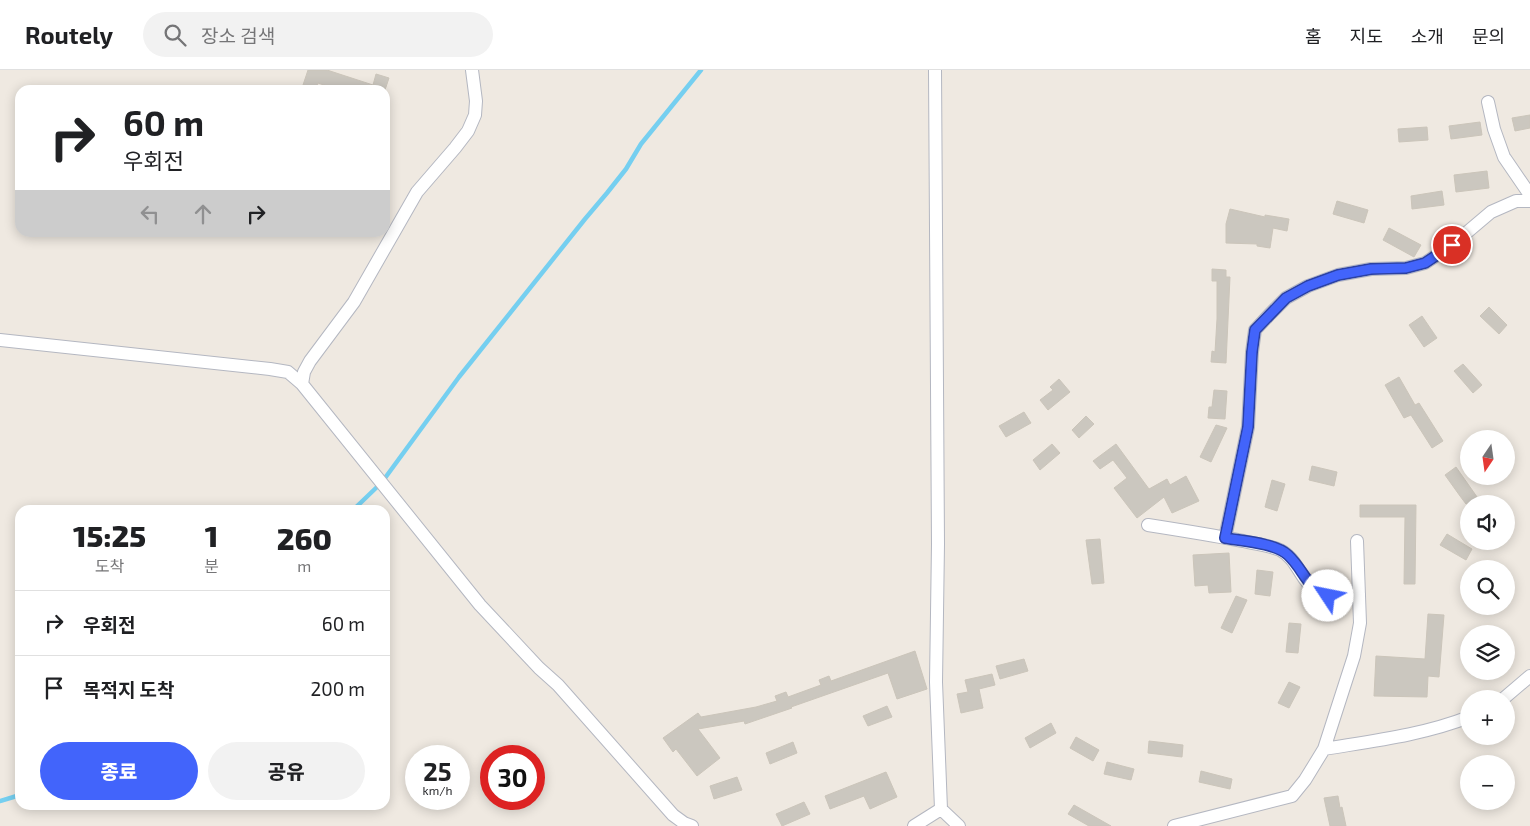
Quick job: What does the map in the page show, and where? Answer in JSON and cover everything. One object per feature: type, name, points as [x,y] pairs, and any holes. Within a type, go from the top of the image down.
[{"type":"street","points":[[302,384],[304,372],[310,361],[354,302],[417,192],[468,131],[475,115],[476,101],[472,70]]},
{"type":"street","points":[[935,70],[938,544],[936,682],[941,809],[959,826]]},
{"type":"street","points":[[1488,102],[1494,130],[1504,157],[1530,195]]},
{"type":"street","points":[[1225,538],[1248,427],[1255,330],[1286,298],[1308,286],[1338,275],[1371,269],[1406,268],[1425,263],[1452,245],[1491,212],[1516,201],[1530,201]]},
{"type":"street","points":[[0,340],[288,372],[302,384],[480,605],[539,668],[558,685],[672,815],[684,824],[692,826]]},
{"type":"street","points":[[1148,525],[1279,549],[1288,555],[1307,582],[1316,591],[1340,598],[1359,594]]},
{"type":"street","points":[[1174,826],[1292,796],[1305,780],[1324,749],[1354,656],[1360,623],[1357,541]]},
{"type":"street","points":[[1514,690],[1530,676]]},
{"type":"street","points":[[1324,749],[1426,730],[1460,721]]},
{"type":"street","points":[[914,826],[941,809]]},
{"type":"building","points":[[308,70],[327,70],[373,85],[324,85],[318,83],[317,85],[303,85]]},
{"type":"building","points":[[376,74],[389,78],[387,85],[373,85]]},
{"type":"building","points":[[1530,115],[1530,128],[1515,131],[1512,118]]},
{"type":"building","points":[[1480,122],[1482,135],[1451,139],[1449,126]]},
{"type":"building","points":[[1427,127],[1428,140],[1399,142],[1398,129]]},
{"type":"building","points":[[1487,171],[1489,188],[1456,192],[1454,175]]},
{"type":"building","points":[[1442,191],[1444,205],[1412,209],[1411,196]]},
{"type":"building","points":[[1337,201],[1368,210],[1364,223],[1333,214]]},
{"type":"building","points":[[1230,209],[1265,217],[1265,215],[1289,219],[1287,231],[1273,228],[1270,248],[1257,246],[1257,244],[1226,243],[1226,224]]},
{"type":"building","points":[[1389,228],[1421,245],[1414,257],[1383,240]]},
{"type":"building","points":[[1212,269],[1226,270],[1226,277],[1230,277],[1226,363],[1211,362],[1212,351],[1215,352],[1217,319],[1217,281],[1212,281]]},
{"type":"building","points":[[1489,307],[1507,325],[1499,334],[1480,316]]},
{"type":"building","points":[[1422,316],[1437,338],[1424,347],[1409,325]]},
{"type":"building","points":[[1463,364],[1482,385],[1473,393],[1454,371]]},
{"type":"building","points":[[1399,377],[1415,405],[1419,403],[1443,441],[1432,448],[1411,415],[1404,418],[1385,385]]},
{"type":"building","points":[[1059,379],[1070,392],[1048,410],[1040,400],[1053,390],[1050,387]]},
{"type":"building","points":[[1214,390],[1227,391],[1225,419],[1208,418],[1209,407],[1212,407]]},
{"type":"building","points":[[1024,412],[1031,423],[1006,437],[999,426]]},
{"type":"building","points":[[1086,416],[1094,424],[1079,438],[1072,430]]},
{"type":"building","points":[[1216,425],[1227,428],[1211,462],[1200,457]]},
{"type":"building","points":[[1052,444],[1060,453],[1040,470],[1033,460]]},
{"type":"building","points":[[1116,444],[1149,489],[1167,479],[1170,485],[1186,476],[1199,501],[1172,513],[1164,497],[1137,518],[1114,488],[1127,478],[1113,460],[1100,469],[1093,461]]},
{"type":"building","points":[[1312,466],[1337,472],[1334,486],[1309,480]]},
{"type":"building","points":[[1456,467],[1460,473],[1460,485],[1469,485],[1476,495],[1460,496],[1445,475]]},
{"type":"building","points":[[1272,480],[1285,484],[1277,511],[1265,507]]},
{"type":"building","points":[[1360,505],[1416,505],[1415,584],[1404,584],[1405,517],[1360,517]]},
{"type":"building","points":[[1447,534],[1460,542],[1460,550],[1471,550],[1466,560],[1440,545]]},
{"type":"building","points":[[1100,539],[1104,583],[1092,584],[1086,540]]},
{"type":"building","points":[[1229,553],[1231,592],[1209,593],[1208,585],[1195,586],[1193,555]]},
{"type":"building","points":[[1257,570],[1273,572],[1270,596],[1255,594]]},
{"type":"building","points":[[1236,596],[1247,600],[1232,633],[1221,628]]},
{"type":"building","points":[[1428,614],[1444,615],[1439,677],[1428,676],[1427,697],[1374,696],[1376,656],[1425,659]]},
{"type":"building","points":[[1289,623],[1301,624],[1298,653],[1286,652]]},
{"type":"building","points":[[915,651],[927,689],[897,699],[888,673],[745,724],[744,721],[698,729],[720,758],[697,776],[676,749],[673,752],[663,738],[698,713],[701,717],[756,707],[777,701],[775,696],[786,692],[788,697],[821,685],[819,680],[829,676],[831,681]]},
{"type":"building","points":[[1024,659],[1028,671],[1000,679],[996,666]]},
{"type":"building","points":[[992,674],[995,685],[979,689],[983,708],[961,713],[957,694],[968,692],[965,680]]},
{"type":"building","points":[[1289,682],[1300,687],[1289,708],[1278,703]]},
{"type":"building","points":[[887,706],[892,717],[868,726],[863,716]]},
{"type":"building","points":[[1051,723],[1056,733],[1030,748],[1025,738]]},
{"type":"building","points":[[1076,737],[1099,750],[1093,761],[1070,748]]},
{"type":"building","points":[[1149,741],[1183,745],[1182,757],[1148,753]]},
{"type":"building","points":[[793,742],[797,753],[770,764],[766,753]]},
{"type":"building","points":[[1107,762],[1134,769],[1131,780],[1104,774]]},
{"type":"building","points":[[1201,771],[1232,779],[1230,789],[1199,782]]},
{"type":"building","points":[[886,772],[897,797],[870,809],[864,796],[830,809],[825,796]]},
{"type":"building","points":[[737,777],[742,790],[714,799],[710,786]]},
{"type":"building","points":[[1338,796],[1346,826],[1330,826],[1324,798]]},
{"type":"building","points":[[804,802],[810,814],[782,826],[776,814]]},
{"type":"building","points":[[1074,805],[1111,826],[1089,826],[1068,814]]},
{"type":"waterway","points":[[385,478],[459,377],[626,169],[641,144],[701,70]]},
{"type":"waterway","points":[[358,505],[377,487]]},
{"type":"waterway","points":[[0,801],[15,796]]},
{"type":"route","points":[[1328,596],[1316,591],[1307,582],[1288,555],[1279,549],[1225,538],[1248,427],[1255,330],[1286,298],[1308,286],[1338,275],[1371,269],[1406,268],[1425,263],[1452,245]]}]
